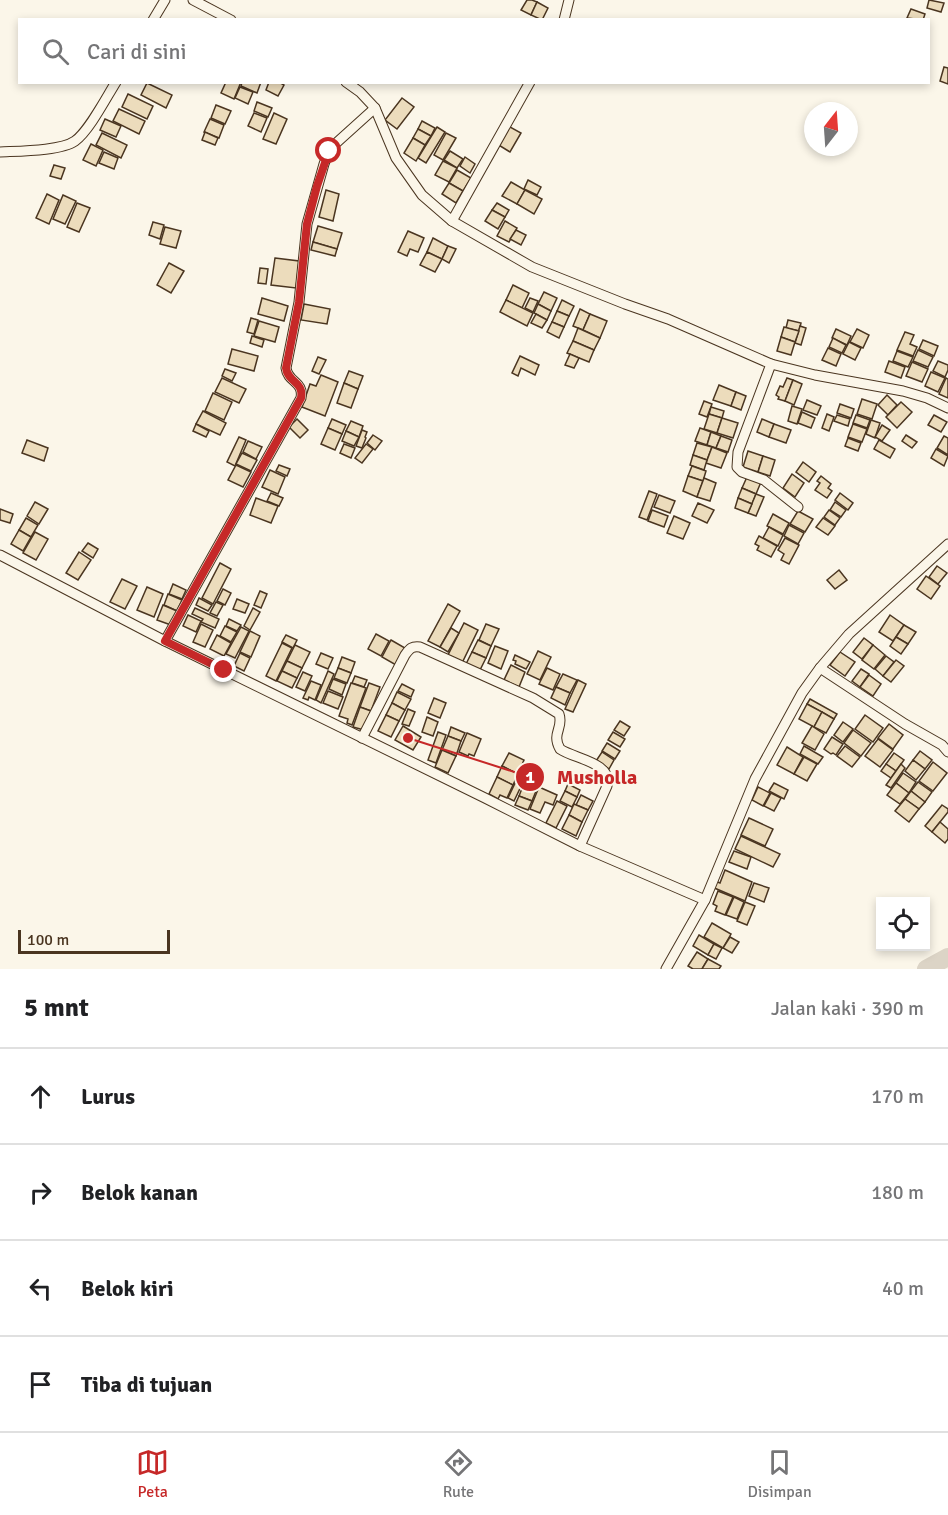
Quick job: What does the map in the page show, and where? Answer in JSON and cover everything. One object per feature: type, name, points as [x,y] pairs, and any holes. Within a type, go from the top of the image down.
[{"type":"street","points":[[154,18],[165,0]]},
{"type":"street","points":[[193,0],[227,18]]},
{"type":"street","points":[[564,18],[569,0]]},
{"type":"street","points":[[0,152],[57,147],[73,142],[89,124],[115,84]]},
{"type":"street","points":[[349,84],[375,108],[396,158],[422,195],[452,221],[532,267],[668,319],[771,364],[815,375],[903,391],[927,398],[948,408]]},
{"type":"street","points":[[452,221],[529,84]]},
{"type":"street","points":[[165,641],[301,398],[301,387],[288,376],[286,368],[299,302],[307,224],[329,151],[375,108]]},
{"type":"street","points":[[771,364],[738,452],[737,467],[742,472],[764,480],[798,507]]},
{"type":"street","points":[[666,969],[705,900],[755,779],[802,693],[849,634],[948,544]]},
{"type":"street","points":[[0,555],[165,641],[580,846],[705,900]]},
{"type":"street","points":[[362,738],[405,655],[410,647],[414,646],[534,698],[559,714],[561,721],[556,739],[560,749],[601,768],[608,778],[607,786],[580,846]]},
{"type":"street","points":[[820,668],[905,724],[942,745],[948,752]]},
{"type":"building","points":[[527,0],[537,2],[531,15],[521,10]]},
{"type":"building","points":[[929,0],[944,3],[941,12],[927,8]]},
{"type":"building","points":[[537,2],[548,8],[543,18],[531,15]]},
{"type":"building","points":[[911,9],[925,14],[924,18],[907,18]]},
{"type":"building","points":[[944,67],[948,68],[948,84],[940,81]]},
{"type":"building","points":[[146,84],[149,84],[172,95],[166,108],[141,95]]},
{"type":"building","points":[[225,84],[240,84],[234,99],[221,93]]},
{"type":"building","points":[[242,84],[260,84],[257,93],[241,86]]},
{"type":"building","points":[[268,84],[284,85],[278,96],[266,90]]},
{"type":"building","points":[[240,87],[253,92],[248,104],[235,98]]},
{"type":"building","points":[[128,94],[153,106],[147,119],[122,107]]},
{"type":"building","points":[[402,98],[414,107],[397,129],[385,120]]},
{"type":"building","points":[[257,102],[272,108],[268,117],[254,111]]},
{"type":"building","points":[[216,105],[231,111],[225,124],[211,118]]},
{"type":"building","points":[[119,109],[145,121],[139,134],[113,121]]},
{"type":"building","points":[[254,113],[267,118],[261,132],[248,126]]},
{"type":"building","points":[[274,113],[287,119],[276,144],[263,139]]},
{"type":"building","points":[[105,119],[121,126],[116,137],[100,130]]},
{"type":"building","points":[[210,119],[224,125],[219,138],[204,132]]},
{"type":"building","points":[[422,121],[435,128],[431,136],[418,129]]},
{"type":"building","points":[[508,126],[521,133],[510,152],[497,144]]},
{"type":"building","points":[[437,127],[445,132],[426,163],[418,158]]},
{"type":"building","points":[[418,129],[431,136],[425,145],[413,138]]},
{"type":"building","points":[[205,132],[218,138],[215,145],[202,140]]},
{"type":"building","points":[[102,133],[127,145],[121,158],[96,145]]},
{"type":"building","points":[[446,133],[456,138],[443,160],[434,155]]},
{"type":"building","points":[[413,138],[425,145],[416,161],[404,153]]},
{"type":"building","points":[[91,144],[103,150],[96,166],[83,160]]},
{"type":"building","points":[[450,151],[463,159],[457,168],[444,160]]},
{"type":"building","points":[[104,152],[118,158],[114,169],[99,163]]},
{"type":"building","points":[[465,157],[475,164],[470,173],[460,166]]},
{"type":"building","points":[[443,161],[457,168],[449,182],[435,175]]},
{"type":"building","points":[[54,165],[65,168],[61,179],[50,176]]},
{"type":"building","points":[[457,170],[471,178],[463,191],[449,183]]},
{"type":"building","points":[[528,180],[541,187],[537,195],[524,189]]},
{"type":"building","points":[[511,182],[525,190],[517,204],[502,196]]},
{"type":"building","points":[[449,183],[463,191],[456,203],[442,194]]},
{"type":"building","points":[[326,190],[339,194],[333,221],[319,217]]},
{"type":"building","points":[[525,190],[542,199],[534,214],[517,204]]},
{"type":"building","points":[[47,194],[59,200],[49,224],[36,218]]},
{"type":"building","points":[[63,195],[76,201],[65,224],[53,219]]},
{"type":"building","points":[[77,203],[90,208],[79,232],[67,227]]},
{"type":"building","points":[[497,203],[509,210],[505,217],[492,210]]},
{"type":"building","points":[[492,210],[505,217],[498,229],[485,221]]},
{"type":"building","points":[[505,221],[517,228],[509,242],[497,236]]},
{"type":"building","points":[[153,222],[164,225],[160,239],[149,235]]},
{"type":"building","points":[[318,226],[342,233],[337,249],[313,242]]},
{"type":"building","points":[[165,227],[181,231],[176,248],[160,244]]},
{"type":"building","points":[[516,230],[526,235],[521,245],[510,239]]},
{"type":"building","points":[[408,231],[424,238],[418,252],[410,249],[407,256],[398,252]]},
{"type":"building","points":[[433,238],[448,246],[442,259],[427,252]]},
{"type":"building","points":[[313,242],[337,249],[335,256],[311,250]]},
{"type":"building","points":[[448,246],[456,249],[449,263],[442,259]]},
{"type":"building","points":[[427,252],[442,259],[435,272],[420,265]]},
{"type":"building","points":[[275,258],[299,261],[296,288],[271,285]]},
{"type":"building","points":[[169,263],[184,271],[171,293],[157,285]]},
{"type":"building","points":[[260,268],[268,269],[266,284],[258,283]]},
{"type":"building","points":[[513,285],[529,293],[522,308],[506,300]]},
{"type":"building","points":[[544,292],[557,298],[551,311],[538,304]]},
{"type":"building","points":[[262,298],[288,306],[284,321],[258,314]]},
{"type":"building","points":[[530,298],[538,301],[533,312],[525,308]]},
{"type":"building","points":[[506,300],[533,313],[527,326],[500,312]]},
{"type":"building","points":[[562,300],[574,306],[569,316],[557,311]]},
{"type":"building","points":[[304,304],[330,309],[327,324],[301,320]]},
{"type":"building","points":[[538,304],[551,311],[547,320],[534,313]]},
{"type":"building","points":[[580,309],[590,314],[583,330],[573,326]]},
{"type":"building","points":[[557,311],[569,316],[564,327],[552,322]]},
{"type":"building","points":[[536,314],[547,320],[542,328],[531,323]]},
{"type":"building","points":[[590,314],[607,321],[600,338],[583,330]]},
{"type":"building","points":[[251,318],[258,320],[254,334],[247,332]]},
{"type":"building","points":[[788,320],[801,323],[799,331],[786,328]]},
{"type":"building","points":[[259,321],[279,327],[275,342],[254,336]]},
{"type":"building","points":[[552,322],[564,327],[559,338],[547,332]]},
{"type":"building","points":[[800,326],[806,328],[801,345],[795,343]]},
{"type":"building","points":[[784,327],[799,331],[795,342],[781,337]]},
{"type":"building","points":[[578,328],[600,338],[594,350],[573,341]]},
{"type":"building","points":[[836,329],[851,336],[847,345],[832,338]]},
{"type":"building","points":[[857,329],[869,335],[863,348],[850,342]]},
{"type":"building","points":[[905,332],[914,335],[910,344],[917,347],[913,356],[897,350]]},
{"type":"building","points":[[252,336],[264,340],[262,347],[250,343]]},
{"type":"building","points":[[781,337],[795,342],[791,355],[777,351]]},
{"type":"building","points":[[833,338],[846,345],[842,353],[829,347]]},
{"type":"building","points":[[923,340],[938,346],[934,356],[919,349]]},
{"type":"building","points":[[573,341],[594,350],[589,362],[567,353]]},
{"type":"building","points":[[849,342],[861,348],[855,360],[843,354]]},
{"type":"building","points":[[828,348],[841,354],[836,366],[822,360]]},
{"type":"building","points":[[232,349],[258,356],[254,371],[228,364]]},
{"type":"building","points":[[918,350],[933,357],[928,367],[913,361]]},
{"type":"building","points":[[897,351],[913,357],[908,367],[893,361]]},
{"type":"building","points":[[570,354],[579,358],[574,368],[565,365]]},
{"type":"building","points":[[520,356],[539,365],[535,375],[521,368],[518,376],[512,373]]},
{"type":"building","points":[[318,357],[326,360],[319,374],[312,371]]},
{"type":"building","points":[[889,361],[905,367],[901,378],[885,372]]},
{"type":"building","points":[[938,361],[948,365],[945,377],[933,371]]},
{"type":"building","points":[[912,362],[928,369],[922,382],[906,376]]},
{"type":"building","points":[[225,369],[236,373],[232,381],[222,376]]},
{"type":"building","points":[[349,371],[363,376],[358,389],[344,383]]},
{"type":"building","points":[[931,372],[945,378],[938,392],[925,386]]},
{"type":"building","points":[[321,375],[338,382],[325,416],[302,407],[310,384],[316,386]]},
{"type":"building","points":[[222,378],[246,389],[239,403],[215,392]]},
{"type":"building","points":[[787,378],[793,380],[785,401],[778,399],[776,395]]},
{"type":"building","points":[[946,378],[948,379],[948,398],[939,394]]},
{"type":"building","points":[[793,380],[802,384],[794,405],[785,401]]},
{"type":"building","points":[[344,383],[358,389],[351,408],[337,403]]},
{"type":"building","points":[[719,385],[736,392],[731,406],[713,400]]},
{"type":"building","points":[[736,392],[746,396],[741,410],[731,406]]},
{"type":"building","points":[[213,393],[232,402],[224,420],[205,411]]},
{"type":"building","points":[[887,395],[897,405],[888,415],[878,405]]},
{"type":"building","points":[[862,399],[877,404],[872,419],[857,414]]},
{"type":"building","points":[[807,400],[821,406],[817,415],[803,410]]},
{"type":"building","points":[[704,401],[712,404],[707,417],[699,414]]},
{"type":"building","points":[[901,402],[912,412],[897,428],[886,417]]},
{"type":"building","points":[[840,404],[854,409],[851,418],[837,413]]},
{"type":"building","points":[[792,406],[802,409],[797,424],[788,421]]},
{"type":"building","points":[[711,407],[724,411],[722,418],[709,414]]},
{"type":"building","points":[[203,411],[226,423],[220,435],[196,424]]},
{"type":"building","points":[[802,412],[815,418],[811,428],[798,423]]},
{"type":"building","points":[[709,414],[722,418],[717,433],[704,429]]},
{"type":"building","points":[[827,414],[834,417],[829,431],[822,428]]},
{"type":"building","points":[[837,415],[850,419],[848,426],[834,421]]},
{"type":"building","points":[[856,415],[870,420],[867,428],[853,423]]},
{"type":"building","points":[[934,415],[947,422],[941,432],[928,425]]},
{"type":"building","points":[[722,418],[738,423],[733,438],[717,433]]},
{"type":"building","points":[[297,419],[308,430],[300,438],[289,427]]},
{"type":"building","points":[[332,419],[346,425],[342,434],[328,428]]},
{"type":"building","points":[[762,419],[774,424],[769,437],[757,432]]},
{"type":"building","points":[[871,420],[880,423],[875,438],[866,434]]},
{"type":"building","points":[[351,421],[363,426],[359,437],[346,431]]},
{"type":"building","points":[[196,424],[209,431],[206,437],[193,431]]},
{"type":"building","points":[[774,424],[791,430],[786,443],[769,437]]},
{"type":"building","points":[[853,424],[867,429],[862,442],[848,437]]},
{"type":"building","points":[[882,425],[890,430],[882,441],[875,437]]},
{"type":"building","points":[[328,428],[342,434],[335,450],[321,444]]},
{"type":"building","points":[[700,428],[711,432],[707,445],[695,441]]},
{"type":"building","points":[[362,430],[367,432],[362,448],[356,446]]},
{"type":"building","points":[[346,431],[359,437],[354,446],[342,441]]},
{"type":"building","points":[[711,432],[721,436],[716,448],[707,445]]},
{"type":"building","points":[[373,435],[382,441],[375,450],[367,443]]},
{"type":"building","points":[[906,435],[917,442],[912,448],[902,441]]},
{"type":"building","points":[[721,436],[732,440],[728,452],[716,448]]},
{"type":"building","points":[[944,436],[948,438],[948,455],[937,448]]},
{"type":"building","points":[[239,437],[246,440],[235,466],[227,462]]},
{"type":"building","points":[[848,438],[861,443],[858,451],[845,446]]},
{"type":"building","points":[[27,440],[48,448],[44,461],[22,453]]},
{"type":"building","points":[[879,440],[895,449],[890,458],[874,449]]},
{"type":"building","points":[[248,441],[262,447],[256,459],[243,452]]},
{"type":"building","points":[[697,443],[712,447],[707,460],[693,455]]},
{"type":"building","points":[[344,444],[355,448],[351,458],[340,453]]},
{"type":"building","points":[[366,444],[373,449],[362,463],[355,458]]},
{"type":"building","points":[[712,447],[727,453],[721,468],[706,463]]},
{"type":"building","points":[[936,449],[948,456],[944,466],[931,458]]},
{"type":"building","points":[[748,451],[763,456],[758,472],[743,467]]},
{"type":"building","points":[[242,453],[257,460],[251,471],[236,464]]},
{"type":"building","points":[[693,455],[707,460],[704,470],[690,465]]},
{"type":"building","points":[[763,456],[775,460],[770,476],[758,472]]},
{"type":"building","points":[[803,462],[816,472],[809,482],[796,472]]},
{"type":"building","points":[[236,465],[251,472],[243,487],[228,480]]},
{"type":"building","points":[[279,465],[290,469],[287,476],[276,471]]},
{"type":"building","points":[[692,466],[706,471],[703,481],[688,476]]},
{"type":"building","points":[[270,470],[285,477],[278,494],[262,487]]},
{"type":"building","points":[[792,474],[804,483],[795,497],[783,488]]},
{"type":"building","points":[[688,476],[703,481],[697,497],[683,491]]},
{"type":"building","points":[[821,476],[831,484],[828,488],[832,491],[827,498],[815,490],[820,483],[817,481]]},
{"type":"building","points":[[747,477],[761,482],[756,494],[742,488]]},
{"type":"building","points":[[704,478],[716,483],[710,501],[697,497]]},
{"type":"building","points":[[742,488],[756,494],[752,504],[738,498]]},
{"type":"building","points":[[649,491],[657,494],[647,520],[639,517]]},
{"type":"building","points":[[271,493],[283,498],[279,506],[267,501]]},
{"type":"building","points":[[840,493],[853,503],[848,510],[835,500]]},
{"type":"building","points":[[756,494],[764,497],[756,516],[748,513]]},
{"type":"building","points":[[659,495],[675,501],[670,513],[654,507]]},
{"type":"building","points":[[256,498],[278,506],[271,523],[250,515]]},
{"type":"building","points":[[738,498],[752,504],[748,513],[735,508]]},
{"type":"building","points":[[35,502],[48,509],[39,524],[27,516]]},
{"type":"building","points":[[835,502],[846,510],[841,517],[830,510]]},
{"type":"building","points":[[698,503],[714,510],[707,523],[692,516]]},
{"type":"building","points":[[0,509],[13,514],[10,523],[0,520]]},
{"type":"building","points":[[652,510],[668,516],[664,527],[648,521]]},
{"type":"building","points":[[829,510],[840,518],[835,525],[824,517]]},
{"type":"building","points":[[798,511],[813,519],[805,532],[790,524]]},
{"type":"building","points":[[773,514],[789,523],[783,534],[767,526]]},
{"type":"building","points":[[674,516],[690,523],[683,539],[667,533]]},
{"type":"building","points":[[26,518],[38,525],[31,537],[19,530]]},
{"type":"building","points":[[823,518],[835,526],[828,535],[816,527]]},
{"type":"building","points":[[789,525],[804,533],[798,544],[784,536]]},
{"type":"building","points":[[769,527],[783,535],[778,546],[763,538]]},
{"type":"building","points":[[19,530],[31,537],[23,551],[11,544]]},
{"type":"building","points":[[35,532],[48,539],[36,560],[23,553]]},
{"type":"building","points":[[759,536],[777,546],[771,557],[757,550],[759,546],[755,544]]},
{"type":"building","points":[[785,538],[799,545],[789,564],[781,560],[784,554],[778,550]]},
{"type":"building","points":[[88,543],[98,549],[93,558],[82,551]]},
{"type":"building","points":[[79,552],[91,560],[78,580],[66,573]]},
{"type":"building","points":[[220,563],[231,569],[213,604],[202,598]]},
{"type":"building","points":[[937,566],[947,573],[938,584],[929,577]]},
{"type":"building","points":[[839,570],[847,580],[835,589],[827,580]]},
{"type":"building","points":[[926,576],[940,586],[931,599],[917,589]]},
{"type":"building","points":[[122,579],[137,586],[125,609],[110,602]]},
{"type":"building","points":[[173,584],[186,590],[182,599],[169,594]]},
{"type":"building","points":[[147,587],[163,594],[154,617],[137,610]]},
{"type":"building","points":[[223,589],[231,593],[225,605],[217,601]]},
{"type":"building","points":[[260,591],[267,594],[261,608],[254,605]]},
{"type":"building","points":[[168,594],[182,600],[177,611],[164,605]]},
{"type":"building","points":[[199,598],[212,605],[208,611],[196,605]]},
{"type":"building","points":[[237,599],[249,604],[245,613],[233,609]]},
{"type":"building","points":[[216,602],[223,605],[217,616],[210,613]]},
{"type":"building","points":[[448,604],[460,611],[440,647],[428,641]]},
{"type":"building","points":[[163,605],[177,611],[171,625],[157,620]]},
{"type":"building","points":[[195,608],[219,619],[215,628],[201,622],[203,619],[192,614]]},
{"type":"building","points":[[253,608],[260,612],[250,630],[244,626]]},
{"type":"building","points":[[188,615],[201,621],[196,632],[183,626]]},
{"type":"building","points":[[890,615],[904,625],[893,641],[879,632]]},
{"type":"building","points":[[229,619],[241,625],[237,631],[226,626]]},
{"type":"building","points":[[464,623],[478,630],[462,663],[448,655]]},
{"type":"building","points":[[201,624],[213,630],[205,647],[193,642]]},
{"type":"building","points":[[486,624],[499,629],[491,646],[479,640]]},
{"type":"building","points":[[904,625],[916,632],[908,644],[896,637]]},
{"type":"building","points":[[225,626],[237,632],[231,642],[220,636]]},
{"type":"building","points":[[241,627],[249,631],[235,658],[226,654]]},
{"type":"building","points":[[451,628],[459,633],[448,652],[440,647]]},
{"type":"building","points":[[250,631],[260,636],[251,657],[240,652]]},
{"type":"building","points":[[376,634],[389,641],[381,656],[368,649]]},
{"type":"building","points":[[217,635],[231,643],[224,656],[210,649]]},
{"type":"building","points":[[286,635],[297,640],[293,648],[282,642]]},
{"type":"building","points":[[896,637],[908,644],[901,654],[890,646]]},
{"type":"building","points":[[864,638],[873,645],[862,659],[853,652]]},
{"type":"building","points":[[391,640],[405,648],[396,665],[382,657]]},
{"type":"building","points":[[478,640],[491,646],[486,658],[472,652]]},
{"type":"building","points":[[282,643],[292,648],[276,681],[266,676]]},
{"type":"building","points":[[295,645],[310,652],[302,668],[287,661]]},
{"type":"building","points":[[873,645],[885,655],[874,669],[862,660]]},
{"type":"building","points":[[495,646],[508,651],[501,669],[488,663]]},
{"type":"building","points":[[538,651],[551,657],[540,680],[527,674]]},
{"type":"building","points":[[472,652],[486,658],[479,672],[465,666]]},
{"type":"building","points":[[840,652],[855,662],[845,676],[830,665]]},
{"type":"building","points":[[240,653],[250,658],[244,671],[234,666]]},
{"type":"building","points":[[321,653],[333,658],[328,669],[316,664]]},
{"type":"building","points":[[515,655],[530,662],[526,669],[515,664],[516,661],[513,660]]},
{"type":"building","points":[[886,656],[894,662],[883,676],[875,669]]},
{"type":"building","points":[[342,657],[355,662],[351,673],[338,668]]},
{"type":"building","points":[[896,660],[904,666],[891,682],[883,676]]},
{"type":"building","points":[[287,661],[302,668],[297,678],[282,671]]},
{"type":"building","points":[[511,665],[525,672],[519,687],[504,680]]},
{"type":"building","points":[[338,668],[351,673],[347,683],[334,678]]},
{"type":"building","points":[[547,668],[560,674],[553,690],[539,684]]},
{"type":"building","points":[[861,669],[869,674],[860,687],[852,681]]},
{"type":"building","points":[[282,671],[297,678],[292,688],[277,681]]},
{"type":"building","points":[[328,671],[334,674],[321,703],[316,700]]},
{"type":"building","points":[[303,672],[312,676],[305,691],[296,687]]},
{"type":"building","points":[[563,674],[577,680],[570,693],[556,687]]},
{"type":"building","points":[[869,675],[881,684],[873,696],[860,687]]},
{"type":"building","points":[[355,676],[367,680],[364,687],[352,683]]},
{"type":"building","points":[[333,679],[346,684],[342,695],[329,689]]},
{"type":"building","points":[[578,680],[586,684],[573,712],[565,709]]},
{"type":"building","points":[[311,681],[321,685],[315,700],[309,697],[308,700],[303,698]]},
{"type":"building","points":[[351,683],[366,688],[352,725],[347,723],[348,719],[339,716]]},
{"type":"building","points":[[369,683],[380,687],[371,711],[360,707]]},
{"type":"building","points":[[402,684],[414,690],[411,697],[398,691]]},
{"type":"building","points":[[556,687],[570,693],[565,705],[551,698]]},
{"type":"building","points":[[328,691],[343,697],[338,709],[323,703]]},
{"type":"building","points":[[397,692],[411,699],[405,710],[392,703]]},
{"type":"building","points":[[434,698],[446,703],[440,718],[428,713]]},
{"type":"building","points":[[810,699],[837,714],[834,719],[807,704]]},
{"type":"building","points":[[392,703],[405,710],[399,721],[386,715]]},
{"type":"building","points":[[807,704],[822,712],[814,727],[799,719]]},
{"type":"building","points":[[360,707],[371,711],[364,730],[353,727]]},
{"type":"building","points":[[408,709],[415,712],[409,726],[402,724]]},
{"type":"building","points":[[822,712],[834,719],[826,733],[814,727]]},
{"type":"building","points":[[386,715],[399,721],[391,737],[378,731]]},
{"type":"building","points":[[865,715],[883,728],[873,742],[855,729]]},
{"type":"building","points":[[427,717],[438,722],[433,736],[422,732]]},
{"type":"building","points":[[620,721],[630,727],[624,736],[614,730]]},
{"type":"building","points":[[843,722],[853,729],[843,742],[834,735]]},
{"type":"building","points":[[889,724],[903,735],[893,749],[878,738]]},
{"type":"building","points":[[403,726],[421,737],[413,750],[395,740]]},
{"type":"building","points":[[812,726],[824,734],[815,750],[802,743]]},
{"type":"building","points":[[451,727],[465,733],[461,741],[448,736]]},
{"type":"building","points":[[853,730],[871,743],[861,756],[844,743]]},
{"type":"building","points":[[438,732],[446,735],[436,763],[428,760]]},
{"type":"building","points":[[613,732],[625,739],[620,747],[608,740]]},
{"type":"building","points":[[467,733],[481,739],[474,756],[459,752]]},
{"type":"building","points":[[448,736],[461,741],[456,756],[442,750]]},
{"type":"building","points":[[832,737],[843,744],[836,755],[824,749]]},
{"type":"building","points":[[878,739],[893,750],[880,767],[865,756]]},
{"type":"building","points":[[607,743],[620,751],[615,759],[602,751]]},
{"type":"building","points":[[804,746],[823,757],[818,764],[800,754]]},
{"type":"building","points":[[845,746],[860,757],[852,767],[837,756]]},
{"type":"building","points":[[787,747],[803,757],[794,774],[777,765]]},
{"type":"building","points":[[442,750],[456,756],[448,773],[435,767]]},
{"type":"building","points":[[920,751],[932,760],[925,769],[913,760]]},
{"type":"building","points":[[602,752],[614,760],[609,769],[596,761]]},
{"type":"building","points":[[509,753],[524,760],[518,774],[502,766]]},
{"type":"building","points":[[894,753],[904,760],[896,771],[886,764]]},
{"type":"building","points":[[804,757],[817,764],[807,781],[794,774]]},
{"type":"building","points":[[913,760],[925,769],[916,780],[905,771]]},
{"type":"building","points":[[933,762],[947,773],[933,791],[919,781]]},
{"type":"building","points":[[886,764],[896,771],[891,778],[881,771]]},
{"type":"building","points":[[901,764],[905,768],[891,788],[886,785]]},
{"type":"building","points":[[502,766],[518,774],[513,785],[497,777]]},
{"type":"building","points":[[530,769],[543,775],[540,781],[527,776]]},
{"type":"building","points":[[903,773],[916,782],[909,793],[896,783]]},
{"type":"building","points":[[527,776],[540,781],[536,791],[523,786]]},
{"type":"building","points":[[497,777],[513,785],[507,798],[500,795],[498,799],[489,794]]},
{"type":"building","points":[[518,777],[524,780],[514,801],[508,798]]},
{"type":"building","points":[[918,782],[932,792],[925,802],[911,791]]},
{"type":"building","points":[[774,783],[788,790],[784,799],[769,791]]},
{"type":"building","points":[[896,783],[909,793],[900,804],[887,795]]},
{"type":"building","points":[[568,784],[580,790],[577,797],[565,791]]},
{"type":"building","points":[[523,786],[536,791],[532,801],[519,796]]},
{"type":"building","points":[[539,787],[557,795],[553,805],[545,802],[540,813],[530,809]]},
{"type":"building","points":[[758,787],[770,793],[763,806],[752,800]]},
{"type":"building","points":[[565,791],[577,797],[572,807],[560,801]]},
{"type":"building","points":[[911,791],[925,802],[919,809],[905,799]]},
{"type":"building","points":[[771,793],[781,798],[774,811],[764,806]]},
{"type":"building","points":[[581,795],[593,801],[588,810],[576,805]]},
{"type":"building","points":[[519,796],[532,801],[528,810],[515,805]]},
{"type":"building","points":[[905,799],[919,809],[909,822],[895,811]]},
{"type":"building","points":[[557,801],[567,806],[556,828],[546,823]]},
{"type":"building","points":[[574,804],[588,810],[582,822],[569,815]]},
{"type":"building","points":[[942,805],[948,809],[948,812],[932,832],[925,826]]},
{"type":"building","points":[[569,815],[582,822],[576,836],[562,829]]},
{"type":"building","points":[[749,818],[773,829],[765,846],[741,835]]},
{"type":"building","points":[[940,822],[948,829],[948,839],[945,843],[932,832]]},
{"type":"building","points":[[741,836],[780,854],[773,867],[735,849]]},
{"type":"building","points":[[734,851],[751,857],[747,869],[729,862]]},
{"type":"building","points":[[725,870],[752,882],[745,901],[712,887],[715,881],[720,883]]},
{"type":"building","points":[[754,883],[769,888],[764,902],[749,896]]},
{"type":"building","points":[[718,891],[733,897],[725,915],[715,911],[717,906],[713,904]]},
{"type":"building","points":[[734,897],[744,902],[737,919],[726,915]]},
{"type":"building","points":[[745,902],[755,906],[747,925],[737,921]]},
{"type":"building","points":[[712,923],[731,934],[723,948],[704,937]]},
{"type":"building","points":[[699,935],[714,944],[708,955],[693,946]]},
{"type":"building","points":[[730,937],[739,942],[732,953],[723,948]]},
{"type":"building","points":[[714,944],[722,948],[716,959],[708,955]]},
{"type":"building","points":[[697,952],[708,959],[702,969],[693,969],[688,966]]},
{"type":"building","points":[[708,959],[721,966],[719,969],[702,969]]},
{"type":"waterway","points":[[926,969],[948,957]]},
{"type":"place","name":"Musholla","points":[[408,738]]},
{"type":"route","points":[[224,670],[165,641],[301,398],[301,387],[286,374],[286,368],[299,302],[307,224],[329,151]]}]
